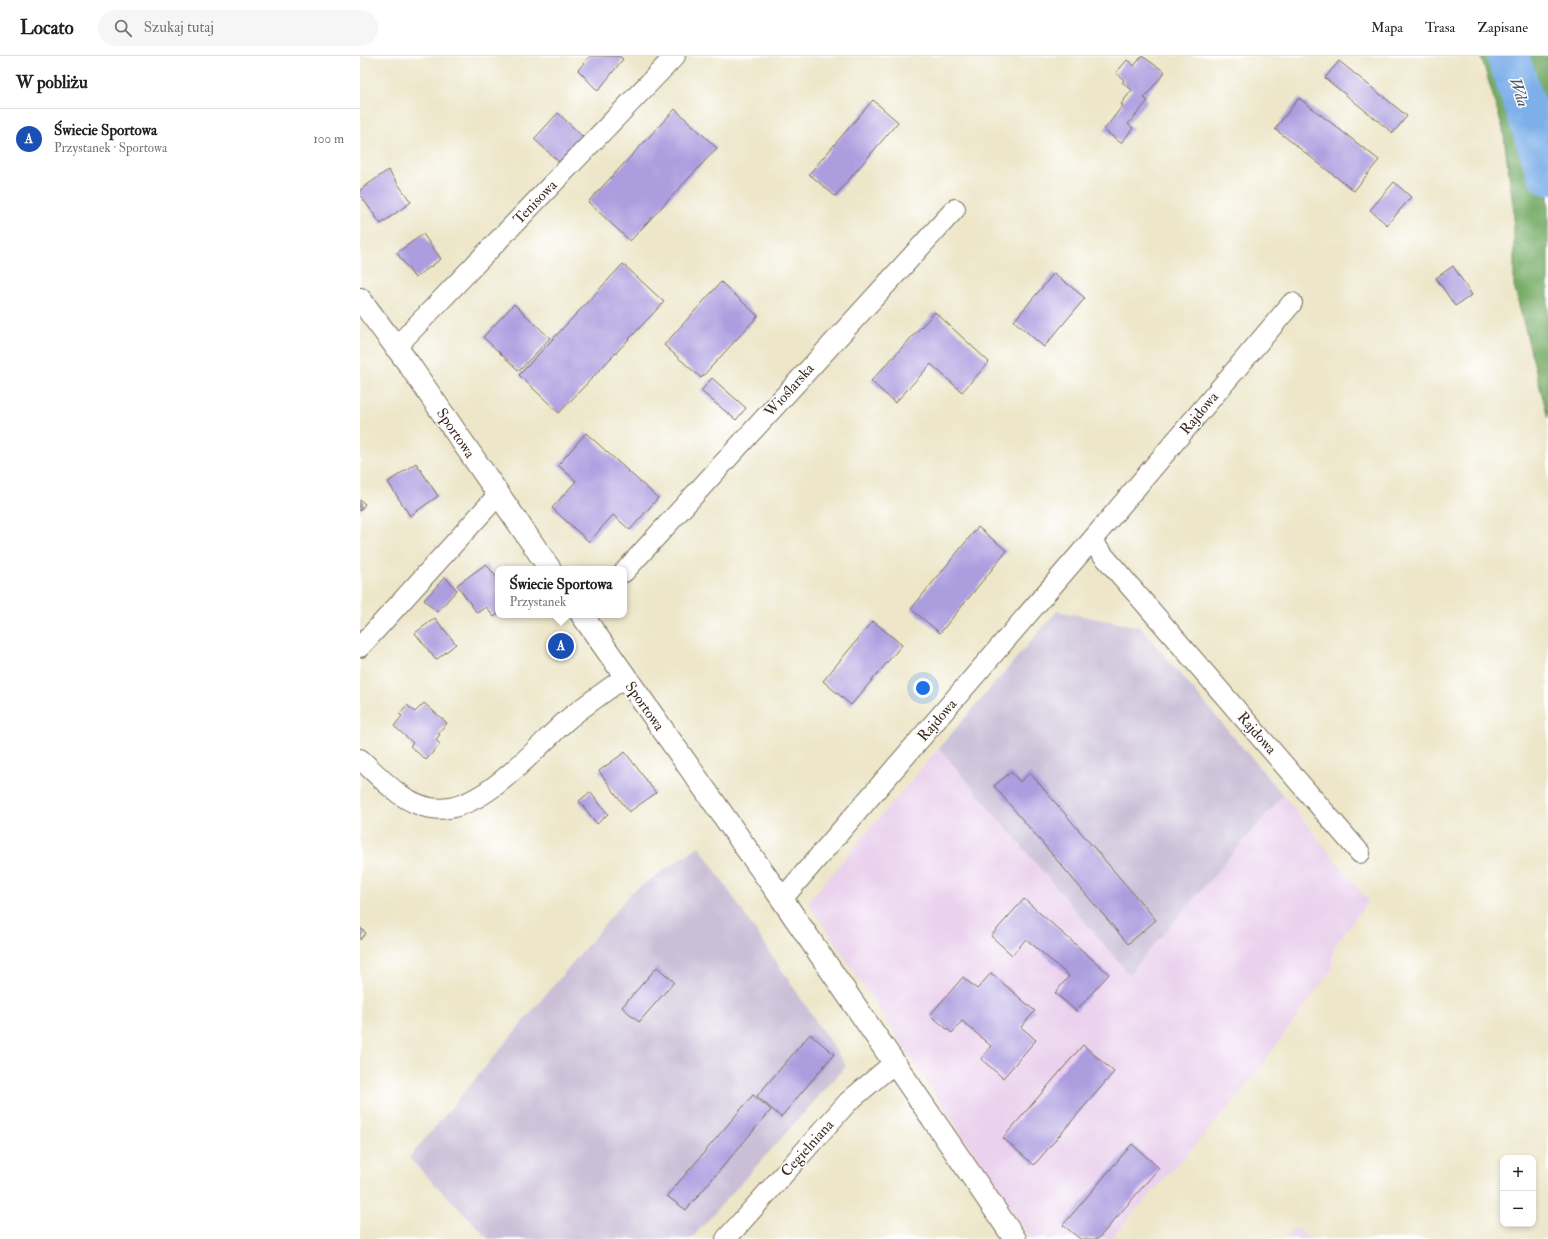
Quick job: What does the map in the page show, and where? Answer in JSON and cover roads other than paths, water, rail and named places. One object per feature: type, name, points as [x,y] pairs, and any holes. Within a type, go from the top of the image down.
[{"type":"street","name":"Tenisowa","points":[[395,348],[676,56]]},
{"type":"street","name":"Wioślarska","points":[[627,569],[955,209]]},
{"type":"street","name":"Sportowa","points":[[360,299],[412,370],[548,566]]},
{"type":"street","name":"Rajdowa","points":[[782,899],[1091,541],[1292,303]]},
{"type":"street","points":[[360,647],[498,495]]},
{"type":"street","name":"Rajdowa","points":[[1091,541],[1360,853]]},
{"type":"street","name":"Sportowa","points":[[584,618],[708,797],[782,899],[1015,1239]]},
{"type":"street","points":[[360,759],[412,803],[432,809],[456,807],[490,791],[568,720],[625,676]]},
{"type":"street","name":"Cegielniana","points":[[726,1239],[848,1102],[894,1063]]},
{"type":"waterway","name":"Wda","points":[[1508,56],[1548,174]]},
{"type":"place","name":"Świecie Sportowa","points":[[561,646]]}]
